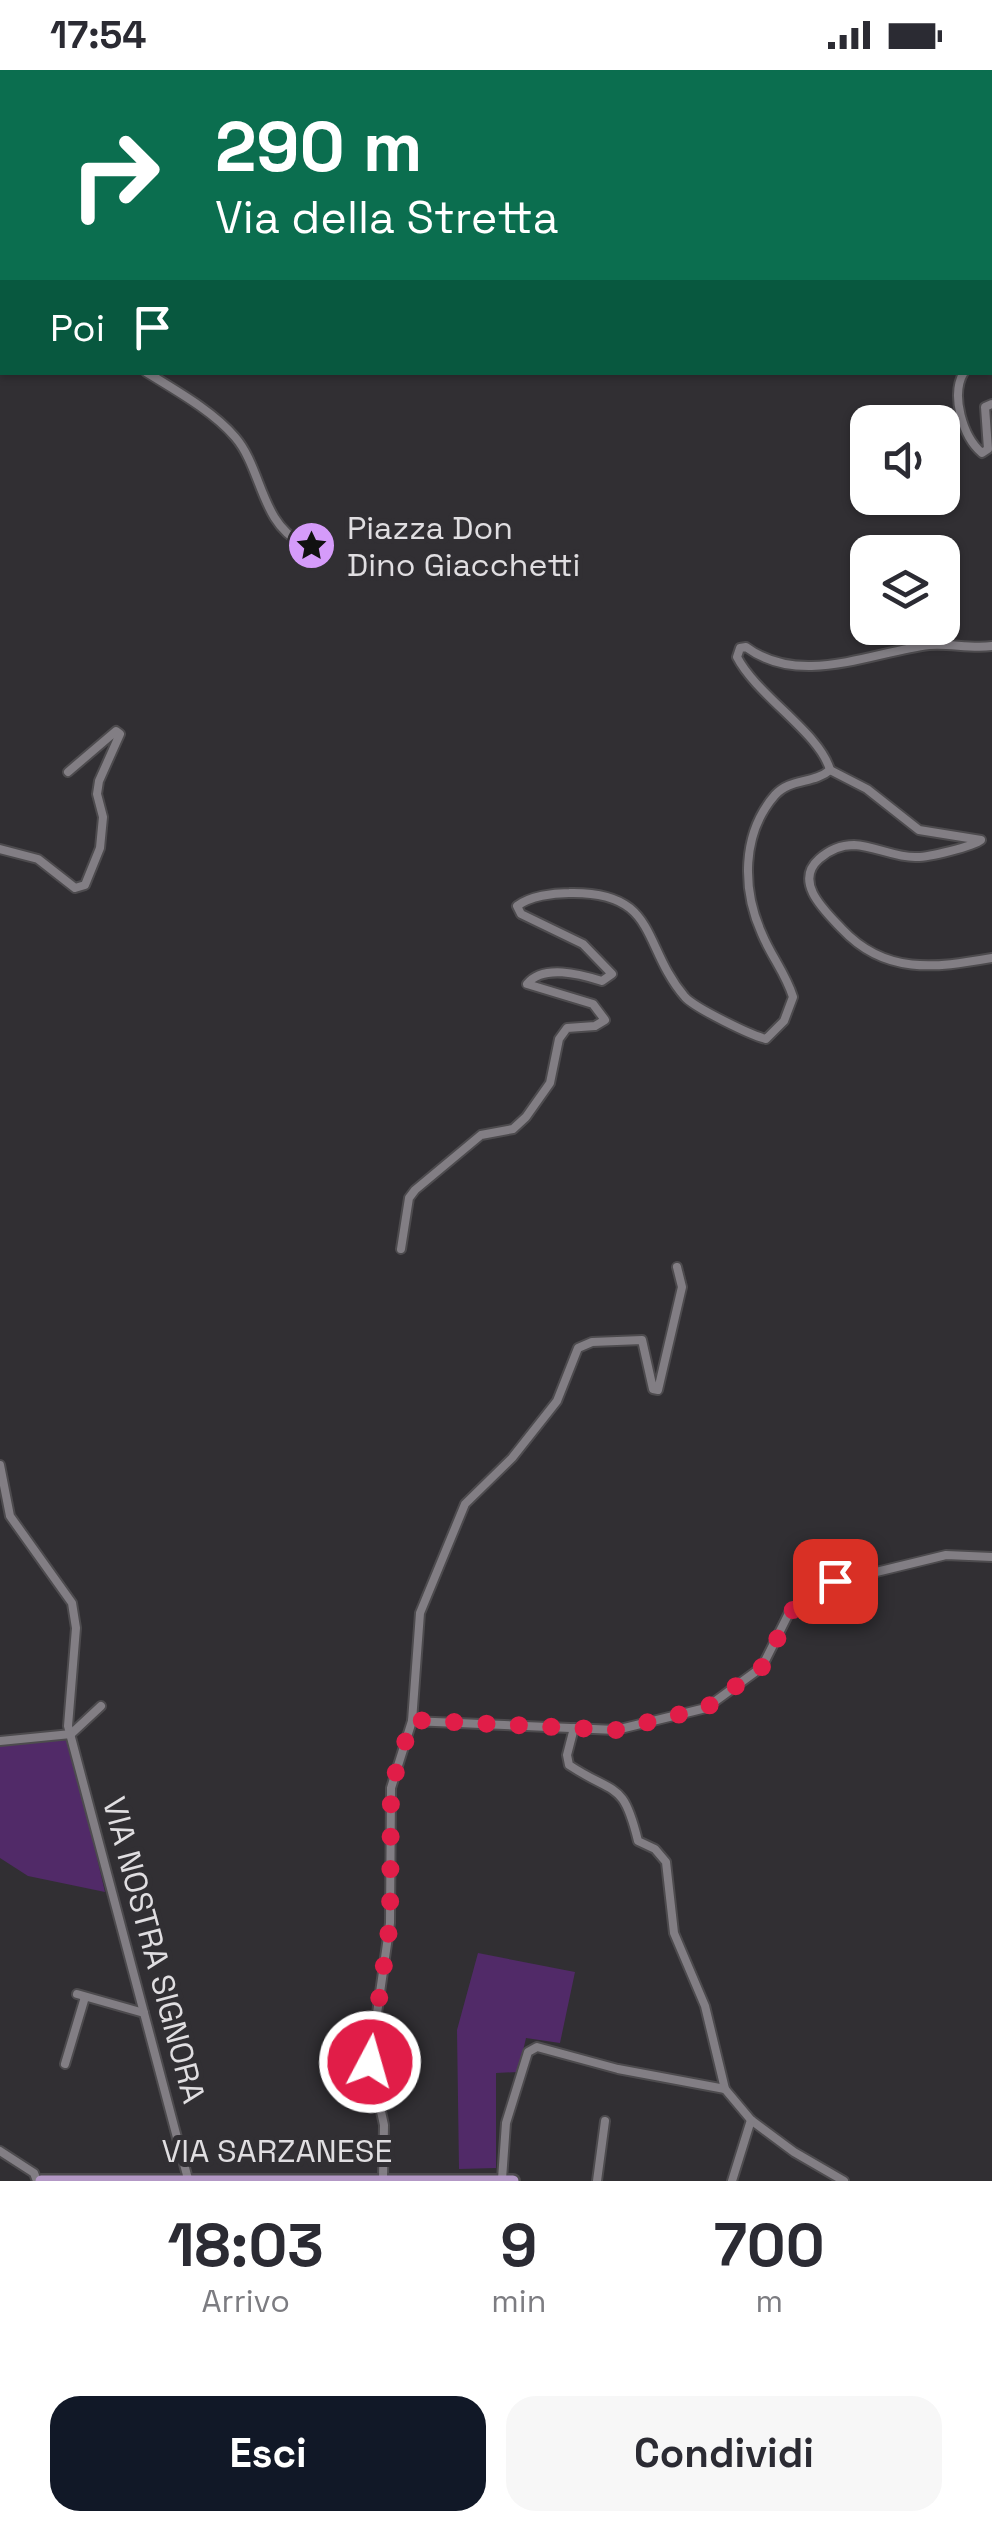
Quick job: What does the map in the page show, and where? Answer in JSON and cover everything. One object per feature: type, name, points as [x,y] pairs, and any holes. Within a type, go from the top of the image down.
[{"type":"main road","name":"VIA SARZANESE","points":[[39,2181],[507,2180]]},
{"type":"street","points":[[150,375],[234,435],[271,510],[292,538],[302,543]]},
{"type":"street","points":[[963,375],[957,401],[975,447],[982,453],[988,449],[986,407],[992,404]]},
{"type":"street","points":[[992,646],[930,645],[822,666],[776,664],[746,647],[740,648],[737,657],[751,683],[798,723],[830,770],[867,789],[919,830],[980,840],[922,857],[859,845],[830,850],[810,870],[808,880],[820,906],[859,947],[879,959],[931,967],[992,958]]},
{"type":"street","points":[[0,850],[38,860],[74,888],[85,885],[100,848],[104,817],[96,794],[99,781],[120,734],[116,731],[89,750],[68,772]]},
{"type":"street","points":[[401,1249],[414,1190],[481,1135],[513,1128],[526,1118],[550,1084],[559,1038],[567,1028],[595,1026],[606,1020],[593,1004],[528,984],[536,976],[567,972],[602,981],[612,974],[583,944],[521,914],[517,906],[559,893],[614,896],[648,927],[689,1002],[766,1039],[784,1022],[793,997],[754,913],[748,884],[750,843],[774,795],[788,784],[830,770]]},
{"type":"street","points":[[383,2179],[384,2125],[370,2062],[390,1923],[391,1788],[412,1720],[420,1613],[465,1504],[512,1458],[557,1401],[576,1352],[583,1345],[642,1340],[653,1389],[658,1390],[682,1287],[677,1267]]},
{"type":"street","name":"VIA NOSTRA SIGNORA","points":[[0,1466],[10,1516],[72,1603],[76,1628],[66,1716],[188,2178]]},
{"type":"street","points":[[412,1720],[616,1730],[706,1708],[762,1667],[790,1611],[827,1584],[946,1555],[992,1557]]},
{"type":"street","points":[[0,1741],[70,1734],[102,1706]]},
{"type":"street","points":[[574,1728],[566,1755],[569,1765],[625,1798],[635,1818],[638,1842],[666,1862],[674,1932],[706,2006],[725,2089],[751,2120],[794,2152],[844,2181]]},
{"type":"street","points":[[65,2064],[81,1995],[144,2013]]},
{"type":"street","points":[[507,2180],[506,2123],[532,2048],[725,2089]]},
{"type":"street","points":[[732,2181],[751,2120]]},
{"type":"street","points":[[597,2181],[605,2121]]},
{"type":"street","points":[[0,2151],[34,2173],[39,2181]]},
{"type":"shaded area","points":[[67,1740],[105,1892],[28,1876],[0,1858],[0,1744]]},
{"type":"shaded area","points":[[478,1953],[575,1972],[560,2043],[526,2038],[518,2072],[496,2073],[496,2168],[459,2169],[457,2030]]},
{"type":"place","name":"Piazza Don Dino Giacchetti","points":[[312,546]]},
{"type":"route","points":[[370,2062],[378,1984],[390,1923],[391,1788],[412,1720],[616,1730],[706,1708],[762,1667],[771,1656],[782,1623],[795,1606],[835,1581]]}]
